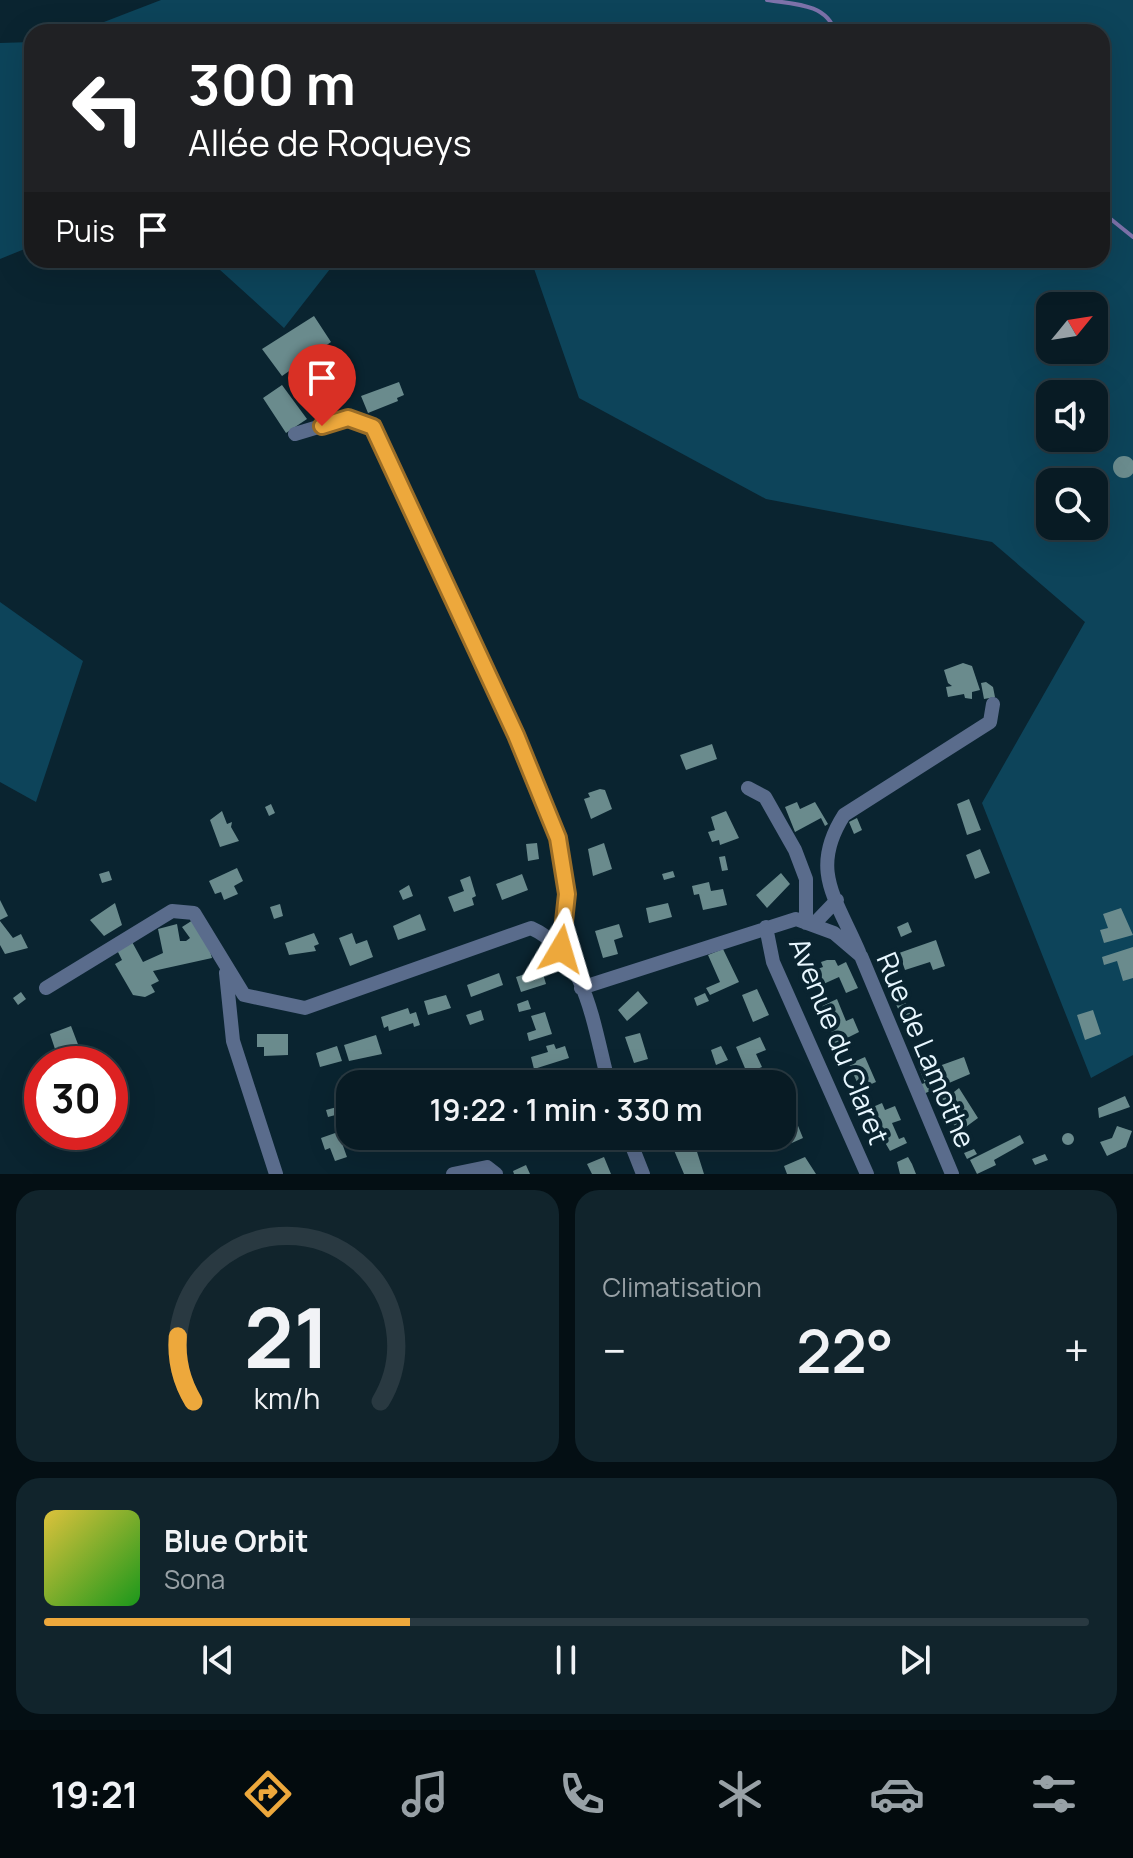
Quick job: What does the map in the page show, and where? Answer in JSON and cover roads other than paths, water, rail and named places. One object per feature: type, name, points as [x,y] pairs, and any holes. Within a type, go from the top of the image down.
[{"type":"street","points":[[295,434],[348,418],[373,427],[516,735],[558,838],[567,894],[561,949]]},
{"type":"street","points":[[861,956],[824,871],[828,839],[844,815],[990,722],[993,704]]},
{"type":"street","points":[[748,788],[765,797],[795,850],[806,879],[809,924]]},
{"type":"street","points":[[581,988],[766,927],[796,919],[809,924],[825,916],[837,900]]},
{"type":"street","points":[[46,988],[172,911],[194,913],[244,995],[305,1008],[531,928],[550,937],[571,960],[605,1070]]},
{"type":"street","name":"Rue de Lamothe","points":[[809,924],[834,933],[861,956],[952,1174]]},
{"type":"street","name":"Avenue du Claret","points":[[766,927],[773,962],[867,1174]]},
{"type":"street","points":[[226,968],[233,1041],[276,1174]]},
{"type":"street","points":[[634,1150],[643,1174]]},
{"type":"street","points":[[453,1174],[487,1167],[496,1174]]},
{"type":"waterway","points":[[767,0],[817,10],[832,24]]},
{"type":"waterway","points":[[1110,218],[1133,237]]}]
